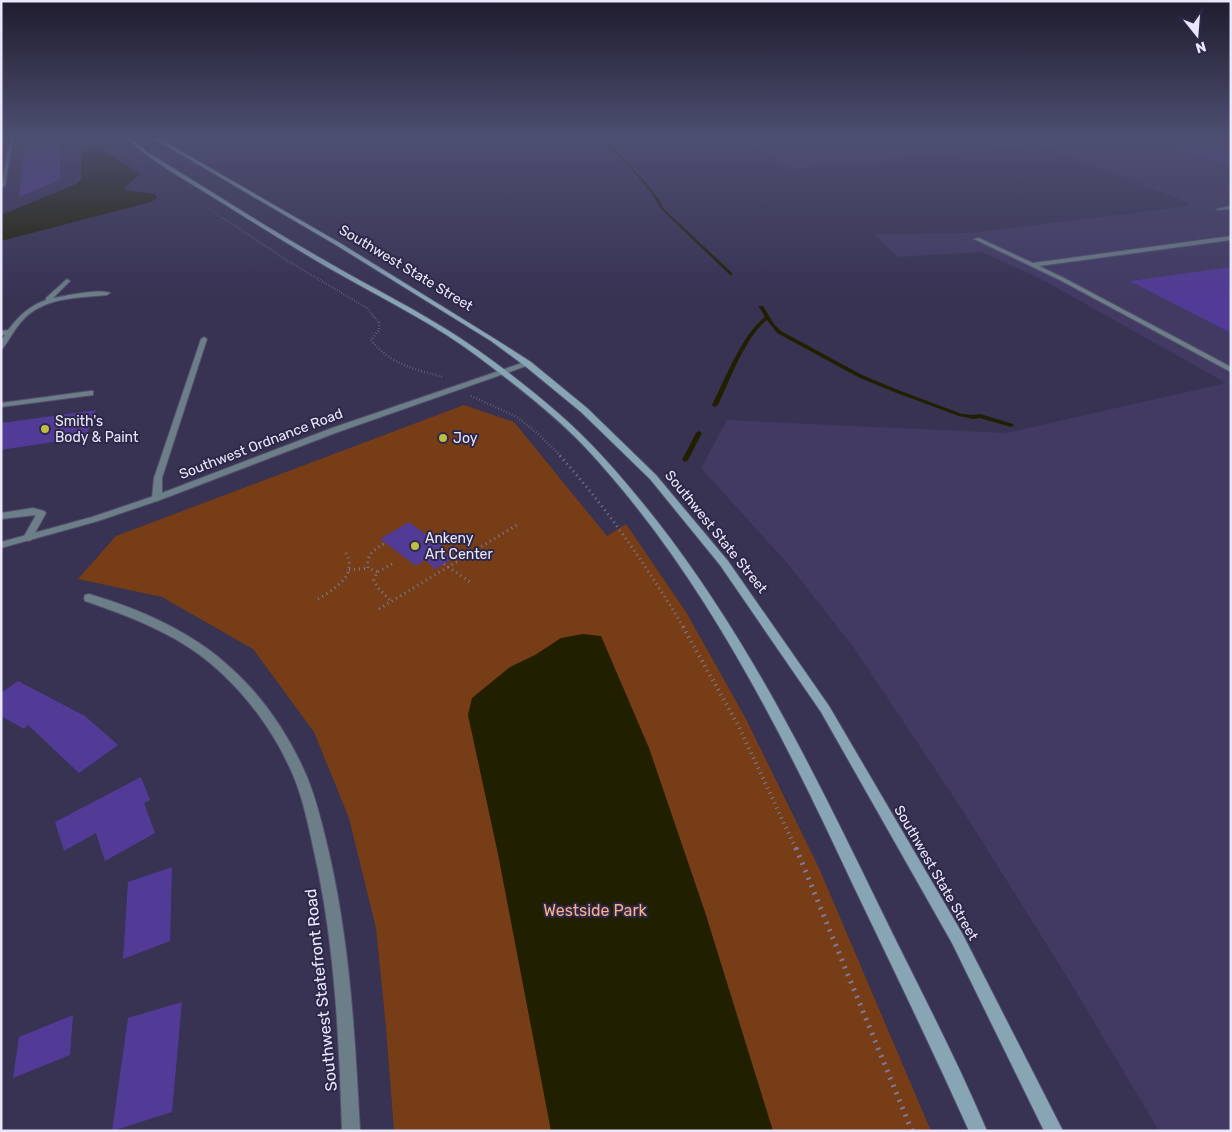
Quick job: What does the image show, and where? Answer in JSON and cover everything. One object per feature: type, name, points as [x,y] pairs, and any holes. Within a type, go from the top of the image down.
[{"type":"main road","points":[[207,191],[324,263],[401,304],[451,334],[504,373],[585,444],[641,508],[699,589],[739,652],[808,775],[952,1072],[978,1131]]},
{"type":"main road","name":"Southwest State Street","points":[[245,191],[396,279],[528,364],[584,410],[653,477],[724,563],[825,709],[957,938],[1054,1131]]},
{"type":"street","points":[[1218,209],[1231,207]]},
{"type":"street","points":[[1032,265],[1231,238]]},
{"type":"street","points":[[977,239],[1032,265],[1231,370]]},
{"type":"street","points":[[1,347],[25,313],[59,290],[67,280]]},
{"type":"street","points":[[43,302],[107,293]]},
{"type":"street","points":[[1,333],[10,332]]},
{"type":"street","points":[[157,498],[158,478],[204,339]]},
{"type":"street","name":"Southwest Ordnance Road","points":[[1,545],[157,498],[278,451],[460,386],[528,364]]},
{"type":"street","points":[[1,405],[90,393]]},
{"type":"street","points":[[1,516],[33,511],[41,513],[28,538]]},
{"type":"street","name":"Southwest Statefront Road","points":[[89,598],[138,615],[168,630],[226,671],[249,694],[280,737],[300,778],[315,824],[329,883],[339,954],[347,1035],[351,1131]]},
{"type":"path","points":[[205,206],[288,261],[368,308],[376,316],[379,324],[379,330],[371,340],[390,359],[447,378],[476,400],[500,408],[522,419],[585,482],[641,559],[720,688],[813,884],[912,1131]]},
{"type":"path","points":[[379,609],[520,523]]},
{"type":"path","points":[[368,568],[369,554],[385,543]]},
{"type":"path","points":[[318,599],[338,586],[347,576],[349,557],[344,550]]},
{"type":"path","points":[[392,564],[377,572],[374,576],[375,583],[392,602]]},
{"type":"path","points":[[444,564],[470,582]]},
{"type":"path","points":[[349,570],[368,568],[377,572]]},
{"type":"shaded area","points":[[59,191],[131,191],[155,194],[157,198],[151,202],[1,241],[1,215]]},
{"type":"shaded area","points":[[1158,191],[1231,191],[1231,1131],[1159,1131],[1072,985],[963,811],[854,648],[788,564],[701,468],[727,420],[1006,433],[1226,383],[1041,279],[982,252],[898,257],[874,234],[972,233],[1190,206],[1187,202]]},
{"type":"shaded area","points":[[583,634],[601,636],[649,748],[705,912],[773,1131],[551,1131],[498,854],[468,715],[472,698],[510,667],[535,655],[561,638]]},
{"type":"green space","name":"Westside Park","points":[[464,405],[514,422],[607,536],[626,524],[686,612],[746,719],[819,868],[931,1131],[394,1131],[376,928],[349,818],[314,732],[253,649],[162,597],[78,579],[116,536]]},
{"type":"building","points":[[20,191],[34,191],[19,197]]},
{"type":"building","points":[[1231,267],[1231,333],[1130,281]]},
{"type":"building","name":"Smith's Body & Paint","points":[[96,410],[86,437],[1,450],[1,423]]},
{"type":"building","name":"Ankeny Art Center","points":[[409,522],[445,548],[441,550],[452,559],[435,569],[425,560],[416,566],[380,539]]},
{"type":"building","points":[[18,681],[85,716],[118,745],[79,773],[28,725],[24,729],[1,716],[1,693]]},
{"type":"building","points":[[141,777],[150,800],[144,803],[155,833],[105,861],[96,833],[64,851],[55,822]]},
{"type":"building","points":[[172,867],[170,941],[123,959],[128,882]]},
{"type":"building","points":[[182,1002],[172,1112],[112,1131],[128,1018]]},
{"type":"building","points":[[73,1015],[70,1055],[13,1078],[19,1037]]},
{"type":"waterway","points":[[651,191],[662,208],[731,274]]},
{"type":"waterway","points":[[761,307],[772,325],[779,332],[860,376],[961,415],[980,416],[1011,425]]},
{"type":"waterway","points":[[715,405],[745,344],[760,323],[767,318]]},
{"type":"waterway","points":[[685,460],[699,433]]},
{"type":"place","name":"Smith's Body & Paint","points":[[45,429]]},
{"type":"place","name":"Joy","points":[[443,438]]},
{"type":"place","name":"Ankeny Art Center","points":[[415,546]]}]
